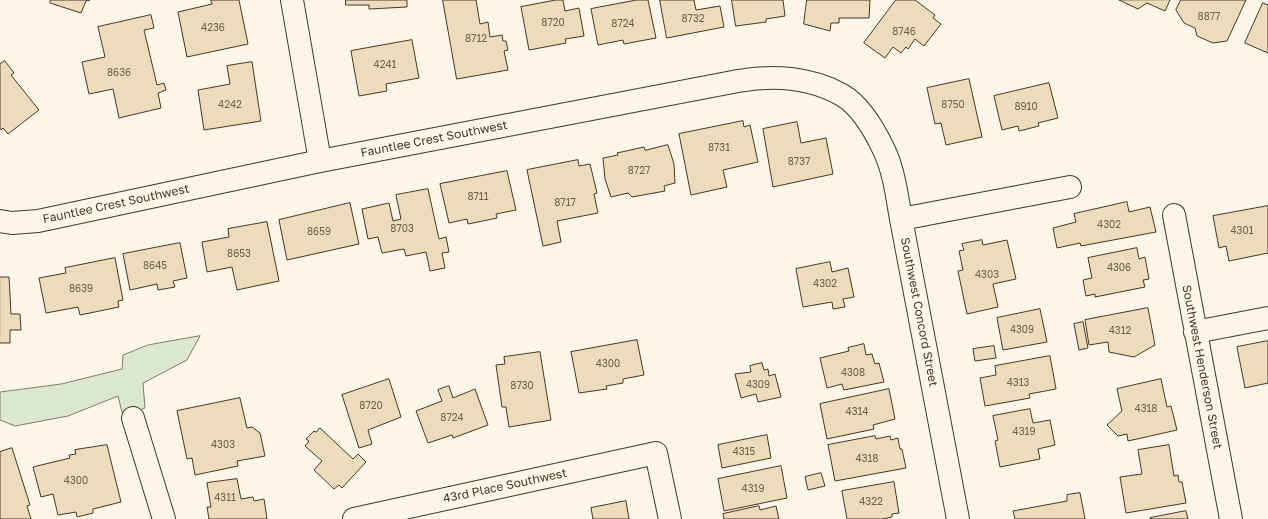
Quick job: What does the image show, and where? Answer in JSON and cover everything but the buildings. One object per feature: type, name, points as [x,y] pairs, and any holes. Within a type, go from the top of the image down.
[{"type":"street","points":[[292,0],[320,162]]},
{"type":"street","name":"Fauntlee Crest Southwest","points":[[0,220],[12,223],[38,221],[320,162],[761,77],[786,78],[815,84],[843,95],[861,112]]},
{"type":"street","name":"Southwest Concord Street","points":[[861,112],[885,151],[893,177],[958,519]]},
{"type":"street","points":[[902,219],[1070,187]]},
{"type":"street","name":"Southwest Henderson Street","points":[[1174,215],[1231,519]]},
{"type":"street","points":[[1195,332],[1268,318]]},
{"type":"street","points":[[133,418],[164,519]]},
{"type":"street","name":"43rd Place Southwest","points":[[354,519],[656,453],[670,519]]},
{"type":"green space","points":[[200,336],[187,360],[143,383],[145,408],[123,416],[118,396],[68,416],[15,426],[0,420],[0,392],[61,384],[122,369],[123,355],[148,345]]}]
